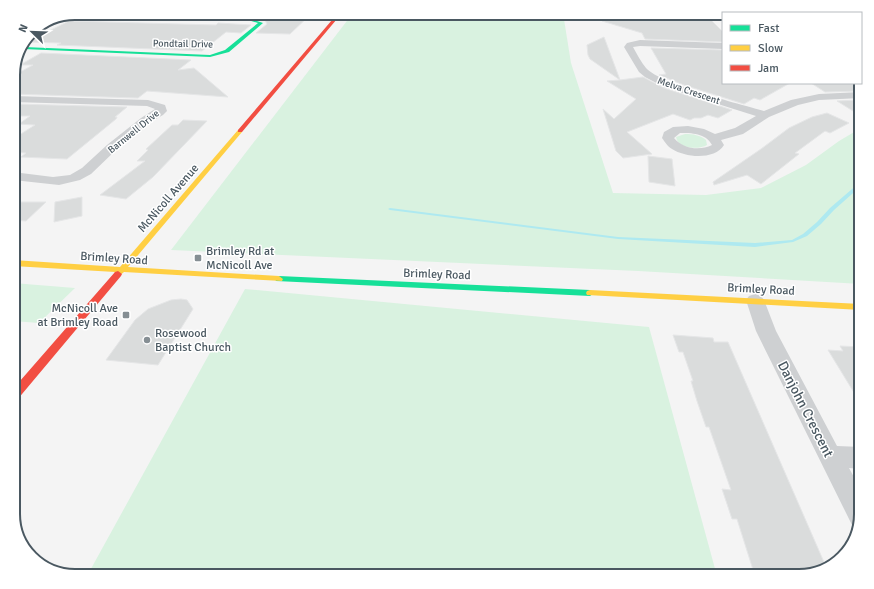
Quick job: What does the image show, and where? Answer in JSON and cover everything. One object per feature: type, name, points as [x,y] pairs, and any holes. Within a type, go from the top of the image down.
[{"type":"main road","name":"Pondtail Drive","points":[[27,48],[210,56],[227,51],[261,23],[251,20]]},
{"type":"main road","name":"McNicoll Avenue","points":[[20,389],[225,151],[334,20]]},
{"type":"main road","name":"Brimley Road","points":[[20,264],[121,271],[755,300],[854,307]]},
{"type":"street","name":"Melva Crescent","points":[[722,46],[640,43],[630,45],[628,47],[642,70],[657,80],[668,85],[764,115]]},
{"type":"street","points":[[713,138],[739,131],[764,115],[795,102],[831,96],[854,95]]},
{"type":"street","name":"Barnwell Drive","points":[[20,99],[148,104],[161,107],[161,111],[146,119],[106,152],[94,166],[85,173],[59,181],[20,177]]},
{"type":"street","name":"Danjohn Crescent","points":[[755,300],[766,331],[854,502]]},
{"type":"street","points":[[831,456],[854,458]]},
{"type":"green space","points":[[348,20],[564,20],[571,63],[613,193],[706,195],[761,188],[806,165],[854,132],[854,284],[638,271],[171,250]]},
{"type":"green space","points":[[685,134],[701,137],[706,140],[707,145],[694,148],[681,144],[676,137]]},
{"type":"green space","points":[[20,284],[75,288],[39,323],[20,322]]},
{"type":"green space","points":[[245,289],[649,327],[715,569],[91,569]]},
{"type":"building","points":[[265,20],[305,20],[290,34],[256,33],[267,24]]},
{"type":"building","points":[[711,20],[722,31],[722,42],[645,39],[642,33],[602,21]]},
{"type":"building","points":[[69,21],[216,25],[218,23],[251,25],[241,33],[226,32],[202,51],[57,45],[61,43],[30,42],[34,39]]},
{"type":"building","points":[[604,37],[620,80],[590,59],[588,55],[587,45]]},
{"type":"building","points":[[651,48],[722,50],[722,84],[788,84],[760,100],[754,98],[744,104],[684,85],[659,75],[666,74]]},
{"type":"building","points":[[41,53],[191,60],[178,70],[194,68],[228,97],[147,91],[138,98],[20,94],[20,72],[33,65],[21,64]]},
{"type":"building","points":[[643,77],[664,88],[732,110],[718,118],[708,115],[690,120],[673,114],[627,132],[652,154],[623,158],[616,151],[603,109],[614,119],[636,99],[607,81]]},
{"type":"building","points":[[813,84],[854,84],[854,91],[825,92]]},
{"type":"building","points":[[854,100],[854,112],[837,101]]},
{"type":"building","points":[[20,104],[127,107],[115,117],[117,117],[116,119],[67,159],[21,157],[26,153],[20,153],[20,135],[35,125],[20,123],[30,116],[20,116]]},
{"type":"building","points":[[827,113],[849,123],[830,133],[825,131],[795,153],[799,154],[761,184],[747,175],[714,185],[713,182],[789,128],[812,117]]},
{"type":"building","points":[[183,120],[207,121],[153,177],[126,199],[100,195],[145,161],[137,161],[148,150],[146,149],[172,125],[178,125]]},
{"type":"building","points":[[648,156],[672,159],[675,186],[649,182]]},
{"type":"building","points":[[82,197],[82,216],[54,222],[55,202]]},
{"type":"building","points":[[46,202],[26,221],[20,221],[20,203]]},
{"type":"building","name":"Rosewood Baptist Church","points":[[171,300],[187,300],[193,309],[158,365],[106,360],[135,320],[148,309]]},
{"type":"building","points":[[673,335],[713,338],[714,342],[728,342],[824,563],[806,569],[753,569],[737,519],[732,519],[722,489],[731,490],[709,427],[706,427],[683,352],[679,352]]},
{"type":"building","points":[[840,346],[854,347],[854,393],[828,350],[843,351]]},
{"type":"waterway","points":[[390,209],[618,238],[755,245],[793,241],[805,235],[854,190]]},
{"type":"traffic: fast","points":[[27,48],[210,56],[227,51],[261,23],[251,20]]},
{"type":"traffic: fast","points":[[279,279],[590,293]]},
{"type":"traffic: slow","points":[[118,274],[240,131]]},
{"type":"traffic: slow","points":[[20,263],[279,279]]},
{"type":"traffic: slow","points":[[590,293],[854,307]]},
{"type":"traffic: jam","points":[[240,131],[334,20]]},
{"type":"traffic: jam","points":[[20,389],[118,274]]},
{"type":"place","name":"Brimley Rd at McNicoll Ave","points":[[198,258]]},
{"type":"place","name":"McNicoll Ave at Brimley Road","points":[[126,315]]},
{"type":"place","name":"Rosewood Baptist Church","points":[[147,340]]}]
